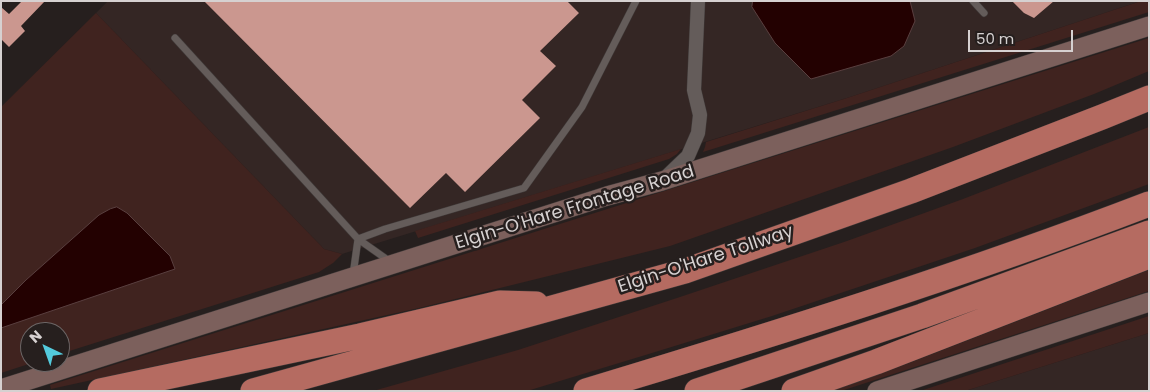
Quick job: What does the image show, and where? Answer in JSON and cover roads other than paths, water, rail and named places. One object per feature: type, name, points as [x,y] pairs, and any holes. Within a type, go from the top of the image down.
[{"type":"highway","name":"Elgin-O'Hare Tollway","points":[[253,391],[685,271],[911,191],[1102,118],[1149,98]]},
{"type":"highway","points":[[586,391],[914,288],[1149,204]]},
{"type":"highway","points":[[697,391],[922,316],[1149,233]]},
{"type":"highway","points":[[794,391],[876,362],[1149,256]]},
{"type":"highway","points":[[100,391],[360,336],[500,303],[563,305]]},
{"type":"main road","name":"Elgin-O'Hare Frontage Road","points":[[1,389],[607,196],[662,182],[1149,26]]},
{"type":"main road","points":[[877,391],[1149,302]]},
{"type":"street","points":[[662,182],[688,156],[698,133],[700,115],[694,90],[698,1]]},
{"type":"lane","points":[[358,239],[385,229],[524,188],[582,107],[636,1]]},
{"type":"lane","points":[[973,1],[984,13]]},
{"type":"lane","points":[[175,38],[358,239],[394,264]]},
{"type":"lane","points":[[353,278],[358,239]]}]
